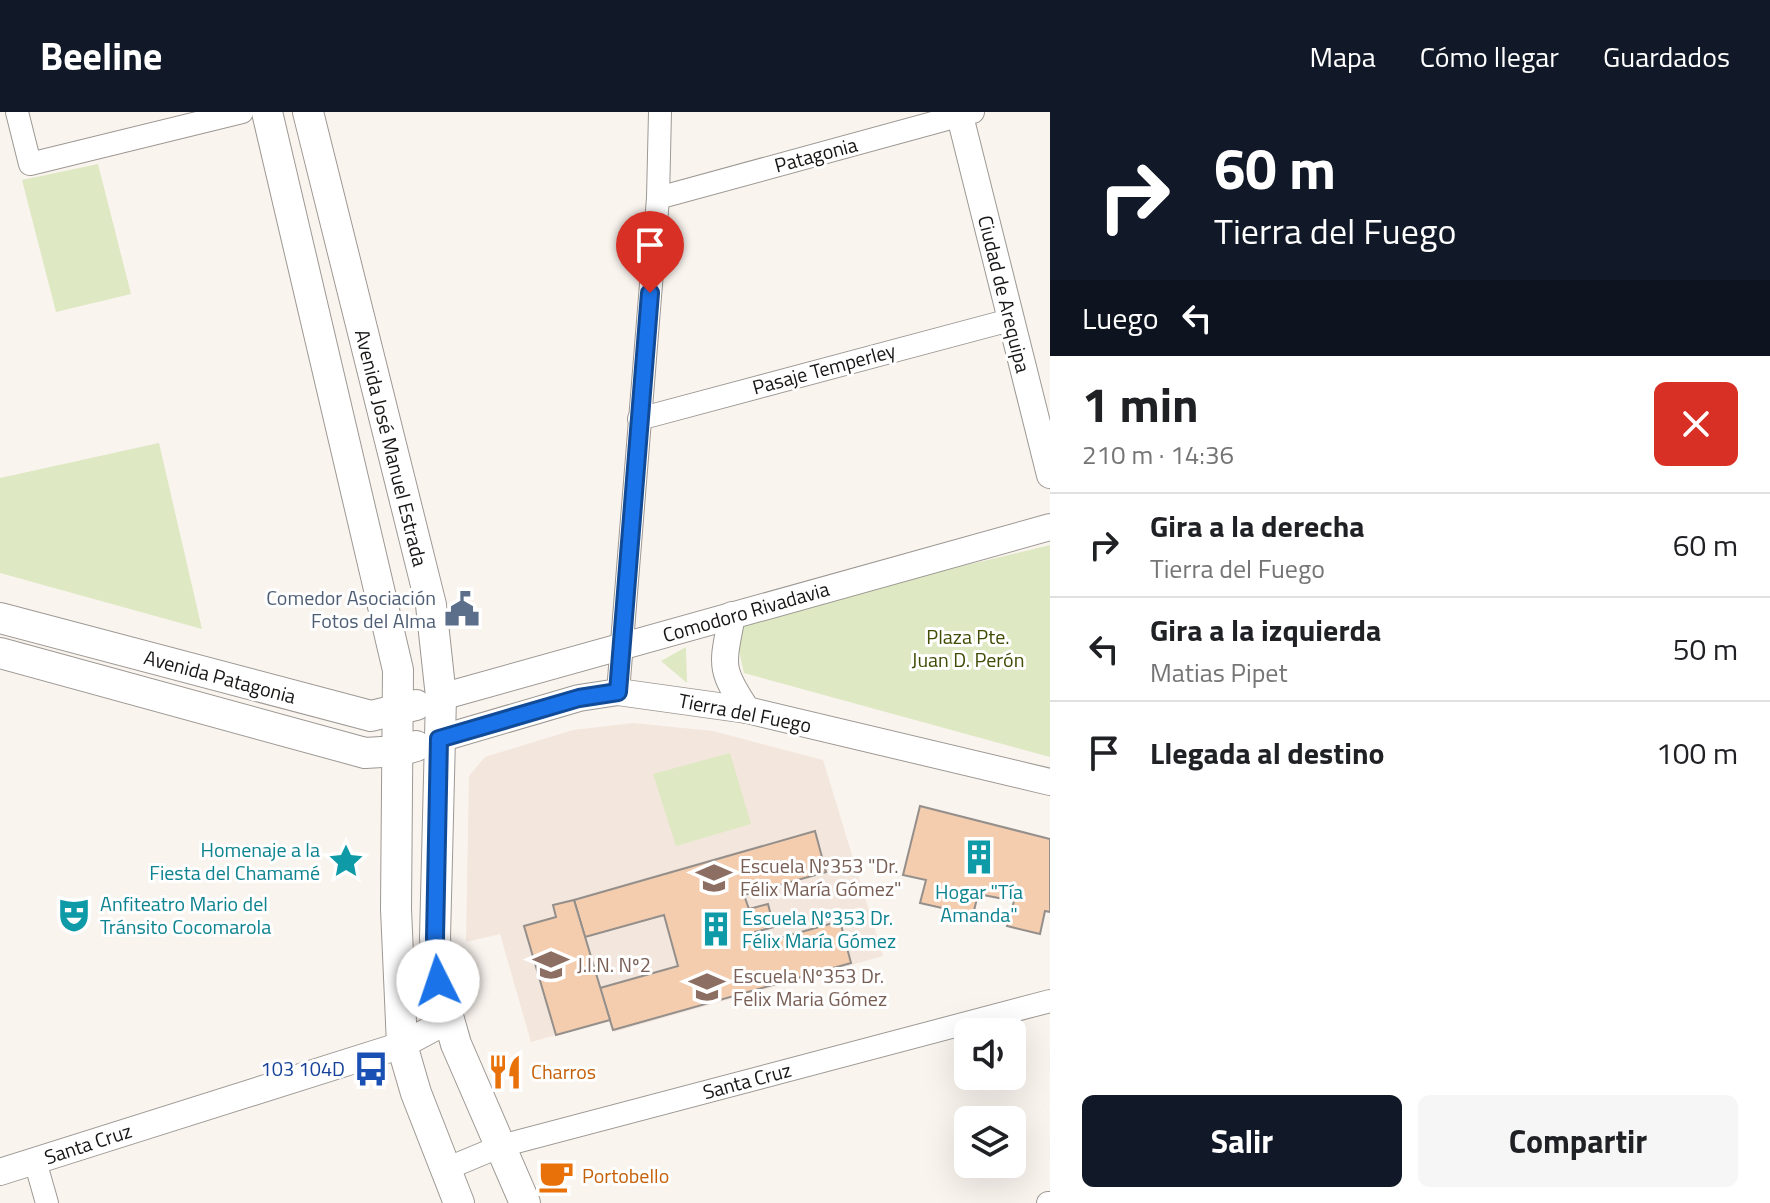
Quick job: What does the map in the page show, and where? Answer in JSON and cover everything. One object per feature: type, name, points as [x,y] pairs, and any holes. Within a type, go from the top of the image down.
[{"type":"main road","name":"Avenida José Manuel Estrada","points":[[267,112],[398,670],[396,909],[402,1045],[416,1093],[459,1203]]},
{"type":"main road","name":"Avenida José Manuel Estrada","points":[[308,112],[431,605],[441,697],[435,938],[438,981],[447,1021],[525,1203]]},
{"type":"main road","name":"Avenida Patagonia","points":[[0,618],[371,716],[400,711],[441,697]]},
{"type":"main road","name":"Avenida Patagonia","points":[[0,653],[365,753],[399,751],[439,739]]},
{"type":"street","points":[[17,112],[30,164],[242,112]]},
{"type":"street","points":[[618,692],[658,198],[660,112]]},
{"type":"street","name":"Patagonia","points":[[658,198],[964,113]]},
{"type":"street","name":"Ciudad de Arequipa","points":[[964,113],[1010,320],[1050,475]]},
{"type":"street","name":"Pasaje Temperley","points":[[639,419],[1010,320]]},
{"type":"street","name":"Comodoro Rivadavia","points":[[441,697],[1050,527]]},
{"type":"street","points":[[732,615],[723,663],[728,683],[747,710]]},
{"type":"street","name":"Tierra del Fuego","points":[[439,739],[579,698],[618,692],[747,710],[1050,782]]},
{"type":"street","name":"Santa Cruz","points":[[446,1169],[501,1146],[1050,1001]]},
{"type":"street","name":"Santa Cruz","points":[[0,1172],[402,1045],[447,1021]]},
{"type":"street","points":[[35,1161],[47,1203]]},
{"type":"shaded area","name":"Escuela Nº353 \"Dr. Félix María Gómez\"","points":[[633,723],[713,731],[823,760],[883,956],[614,1032],[610,1020],[531,1042],[500,934],[466,942],[469,776],[485,757],[573,730]]},
{"type":"green space","points":[[98,164],[131,294],[56,312],[22,180]]},
{"type":"green space","points":[[159,443],[202,629],[0,573],[0,478]]},
{"type":"green space","name":"Plaza Pte. Juan D. Perón","points":[[1050,545],[1050,757],[744,673],[732,621]]},
{"type":"green space","points":[[686,647],[687,683],[661,661]]},
{"type":"green space","points":[[730,753],[751,824],[676,846],[653,774]]},
{"type":"building","name":"Hogar \"Tía Amanda\"","points":[[920,806],[1050,839],[1050,912],[1045,911],[1040,934],[1007,926],[1014,901],[978,894],[973,915],[920,903],[926,880],[903,875]]},
{"type":"building","name":"Escuela Nº353 Dr. Félix María Gómez","points":[[815,831],[826,872],[744,895],[749,909],[768,904],[774,927],[755,932],[759,944],[840,921],[851,963],[613,1030],[600,988],[678,966],[664,915],[585,937],[574,900]]},
{"type":"building","name":"J.I.N. Nº2","points":[[574,900],[610,1020],[556,1035],[524,926],[556,917],[553,905]]},
{"type":"place","name":"Comedor Asociación Fotos del Alma","points":[[462,609]]},
{"type":"place","name":"Hogar \"Tía Amanda\"","points":[[979,857]]},
{"type":"place","name":"Homenaje a la Fiesta del Chamamé","points":[[346,861]]},
{"type":"place","name":"Escuela Nº353 \"Dr. Félix María Gómez\"","points":[[714,878]]},
{"type":"place","name":"Anfiteatro Mario del Tránsito Cocomarola","points":[[74,915]]},
{"type":"place","name":"Escuela Nº353 Dr. Félix María Gómez","points":[[716,929]]},
{"type":"place","name":"J.I.N. Nº2","points":[[551,965]]},
{"type":"place","name":"Escuela Nº353 Dr. Felix Maria Gómez","points":[[707,987]]},
{"type":"place","name":"103 104D","points":[[371,1069]]},
{"type":"place","name":"Charros","points":[[505,1072]]},
{"type":"place","name":"Portobello","points":[[556,1176]]},
{"type":"route","points":[[438,981],[435,938],[439,739],[579,698],[618,692],[650,293]]}]
